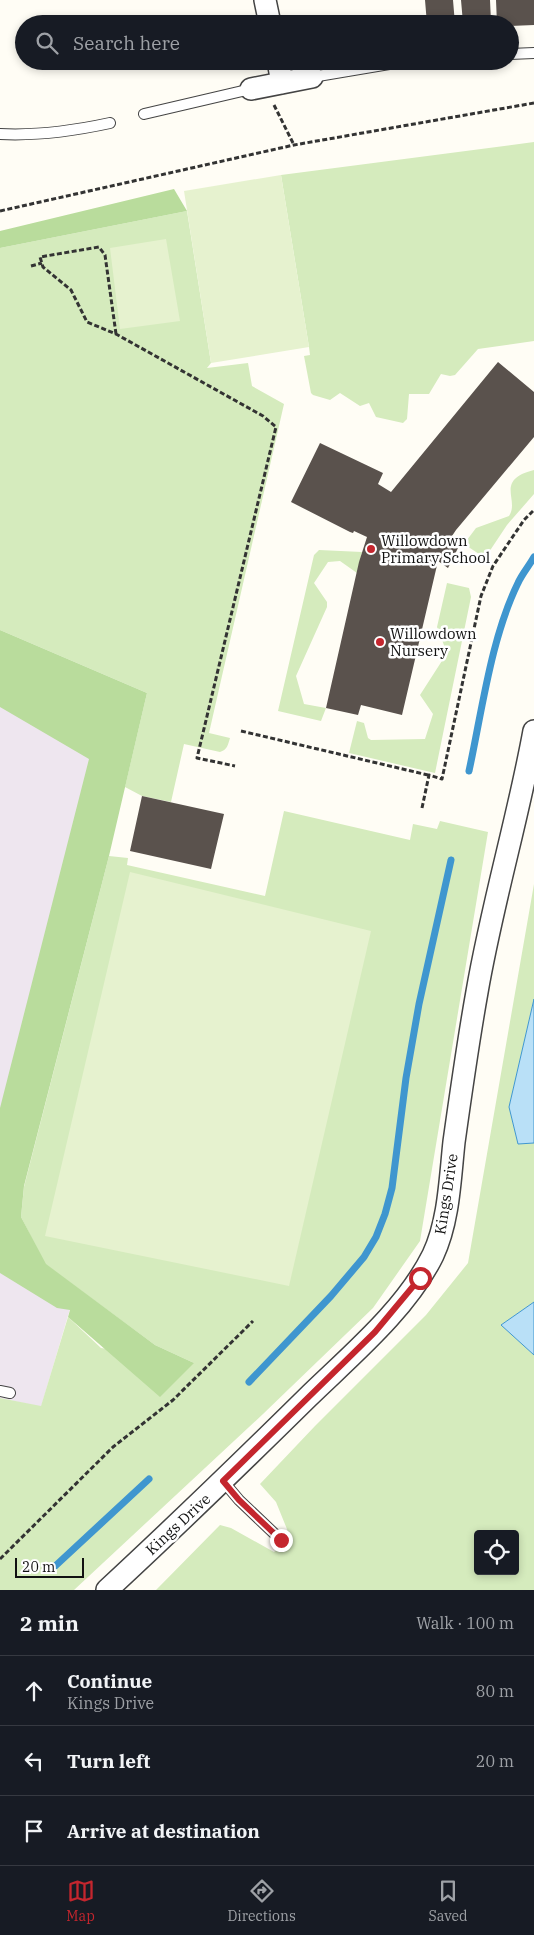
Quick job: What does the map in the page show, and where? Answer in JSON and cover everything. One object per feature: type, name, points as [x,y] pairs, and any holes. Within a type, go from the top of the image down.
[{"type":"street","points":[[265,0],[268,15]]},
{"type":"street","points":[[266,86],[274,70]]},
{"type":"street","points":[[266,86],[312,77]]},
{"type":"street","name":"Kings Drive","points":[[107,1590],[223,1481],[375,1332],[420,1278],[434,1254],[445,1214],[463,1075],[491,919],[526,776],[534,732]]},
{"type":"lane","points":[[519,54],[534,53]]},
{"type":"lane","points":[[312,77],[354,70]]},
{"type":"lane","points":[[144,114],[266,86]]},
{"type":"lane","points":[[0,134],[23,136],[62,133],[110,123]]},
{"type":"lane","points":[[223,1481],[239,1500],[281,1540]]},
{"type":"path","points":[[266,86],[294,146]]},
{"type":"path","points":[[0,210],[294,146],[534,103]]},
{"type":"path","points":[[116,334],[105,255],[99,247],[40,257],[43,267],[71,290],[86,322],[116,334],[263,416],[276,427],[198,758],[235,766]]},
{"type":"path","points":[[31,266],[42,263]]},
{"type":"path","points":[[241,731],[442,779],[481,596],[493,566],[524,520],[534,510]]},
{"type":"path","points":[[422,808],[429,775]]},
{"type":"path","points":[[0,1559],[112,1447],[173,1400],[253,1321]]},
{"type":"shaded area","points":[[0,663],[119,701],[0,1159]]},
{"type":"shaded area","points":[[0,1253],[70,1309],[41,1407],[0,1398]]},
{"type":"green space","points":[[534,142],[534,341],[478,349],[455,375],[441,374],[429,394],[409,394],[407,419],[403,423],[376,417],[369,403],[360,406],[340,393],[330,400],[313,395],[304,356],[310,355],[309,347],[281,175]]},
{"type":"green space","points":[[281,175],[309,347],[211,363],[184,191]]},
{"type":"green space","points":[[174,189],[187,211],[0,248],[0,231]]},
{"type":"green space","points":[[187,211],[211,363],[207,368],[248,363],[252,386],[284,404],[209,733],[230,738],[226,749],[220,752],[184,744],[171,802],[142,796],[125,787],[147,693],[0,630],[0,248]]},
{"type":"green space","points":[[166,239],[180,321],[120,329],[110,248]]},
{"type":"green space","points":[[534,470],[534,494],[507,525],[485,558],[464,544],[476,528],[509,516],[512,510],[511,485],[522,474]]},
{"type":"green space","points":[[319,550],[362,552],[357,573],[340,561],[328,562],[314,583],[327,602],[327,607],[296,676],[304,704],[326,708],[321,721],[278,711],[314,555]]},
{"type":"green space","points":[[447,583],[469,588],[471,597],[435,773],[349,753],[357,721],[364,723],[368,738],[371,740],[425,739],[433,714],[420,695],[447,653],[437,627]]},
{"type":"green space","points":[[0,630],[147,693],[109,856],[24,1186],[21,1217],[46,1264],[155,1345],[194,1363],[160,1397],[68,1317],[70,1310],[57,1308],[0,1273],[0,1108],[89,759],[0,707]]},
{"type":"green space","points":[[284,811],[410,840],[413,824],[437,829],[440,821],[488,832],[420,1241],[373,1308],[263,1414],[74,1590],[0,1590],[0,1398],[41,1406],[68,1317],[101,1348],[194,1363],[155,1345],[45,1264],[21,1217],[24,1187],[109,856],[128,858],[127,865],[265,896]]},
{"type":"green space","points":[[130,872],[371,931],[289,1286],[45,1236]]},
{"type":"green space","points":[[534,884],[534,999],[509,1107],[518,1144],[534,1143],[534,1302],[501,1325],[534,1355],[534,1590],[156,1590],[220,1525],[231,1528],[274,1552],[291,1539],[276,1502],[260,1484],[426,1315],[468,1263]]},
{"type":"water","points":[[534,999],[534,1143],[518,1144],[509,1107]]},
{"type":"water","points":[[534,1302],[534,1355],[501,1325]]},
{"type":"building","points":[[425,0],[453,0],[454,15],[426,15]]},
{"type":"building","points":[[461,0],[490,0],[491,15],[462,15]]},
{"type":"building","points":[[496,0],[534,0],[534,25],[519,26],[519,15],[497,15]]},
{"type":"building","points":[[498,362],[534,392],[534,437],[448,542],[459,546],[448,568],[438,561],[402,715],[361,705],[358,715],[326,708],[359,562],[367,537],[354,531],[353,533],[350,532],[291,502],[320,443],[383,473],[378,484],[391,492]]},
{"type":"building","points":[[142,796],[224,814],[211,869],[130,851]]},
{"type":"waterway","points":[[469,771],[488,675],[501,627],[521,576],[534,557]]},
{"type":"waterway","points":[[249,1382],[331,1296],[364,1257],[376,1237],[385,1214],[392,1188],[406,1078],[419,1004],[451,860]]},
{"type":"waterway","points":[[52,1569],[149,1479]]},
{"type":"place","name":"Willowdown Primary School","points":[[371,549]]},
{"type":"place","name":"Willowdown Nursery","points":[[380,642]]},
{"type":"route","points":[[281,1540],[239,1500],[223,1481],[375,1332],[420,1278]]}]
